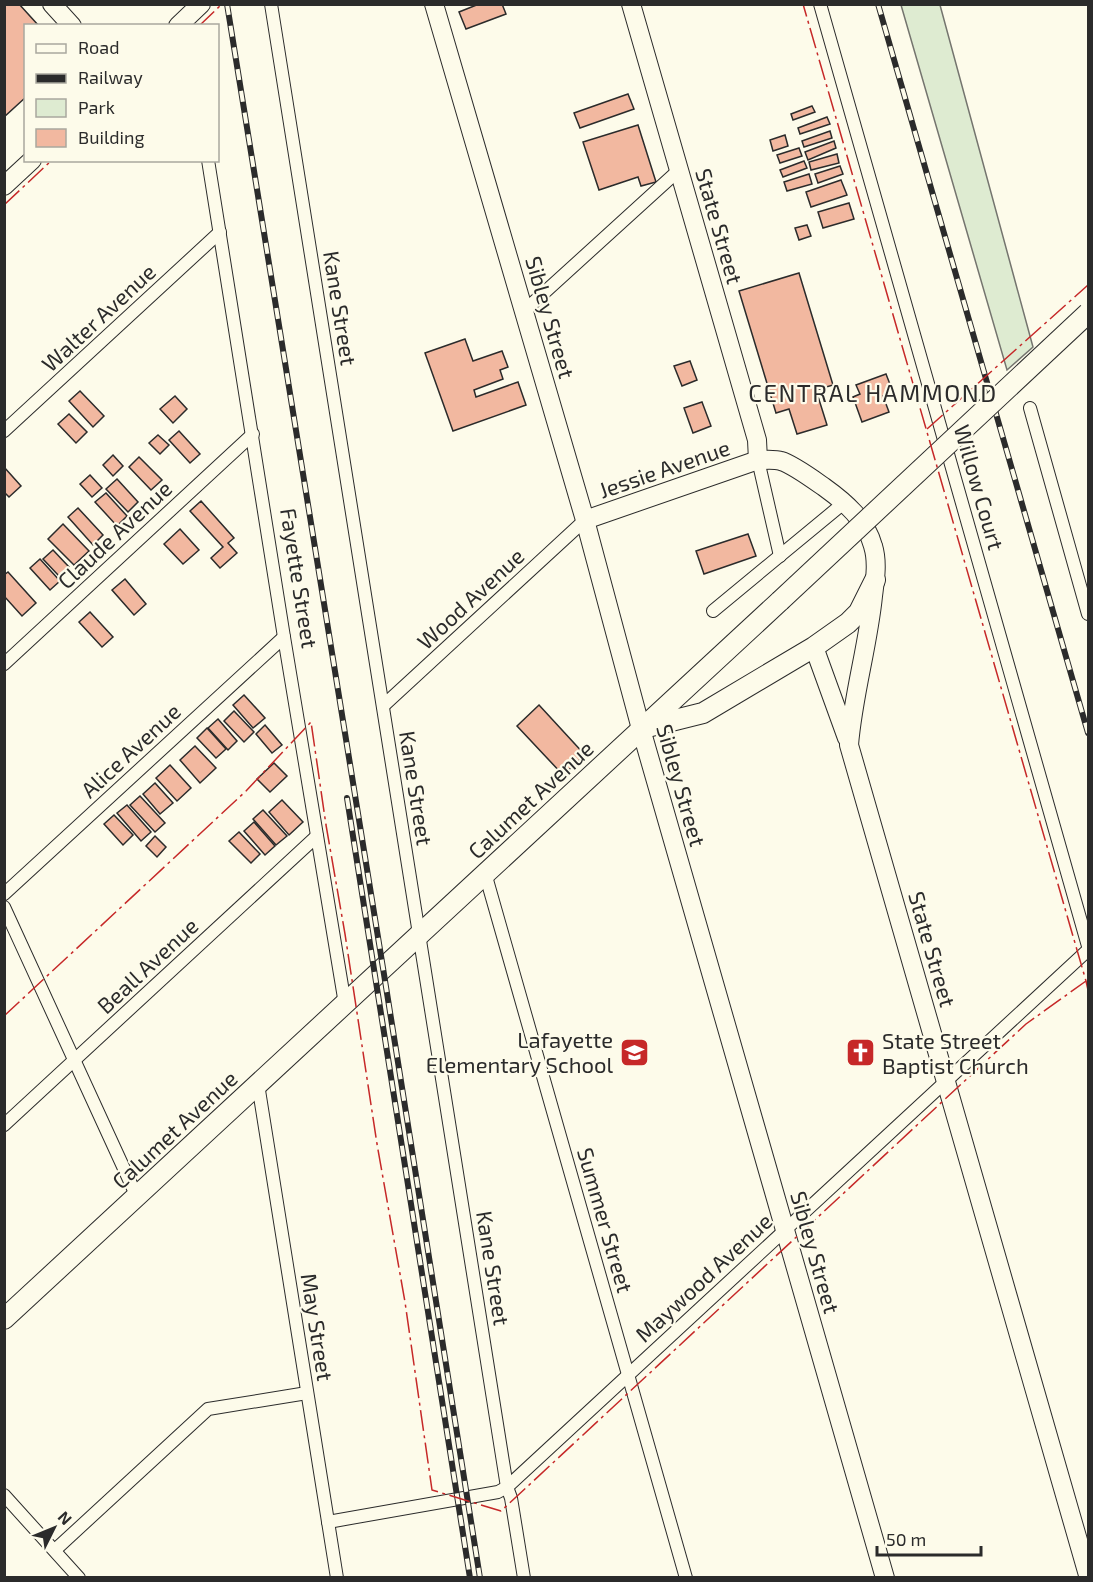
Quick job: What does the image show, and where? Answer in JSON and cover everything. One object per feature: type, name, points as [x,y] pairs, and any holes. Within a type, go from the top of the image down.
[{"type":"main road","name":"Calumet Avenue","points":[[4,1319],[1089,313]]},
{"type":"main road","points":[[641,729],[703,713],[814,647],[848,623],[859,612],[875,580]]},
{"type":"street","points":[[52,4],[70,24]]},
{"type":"street","points":[[182,19],[201,4]]},
{"type":"street","name":"Kane Street","points":[[271,4],[507,1487],[511,1498],[524,1578]]},
{"type":"street","name":"Sibley Street","points":[[434,4],[585,520],[641,729],[885,1578]]},
{"type":"street","name":"State Street","points":[[631,4],[757,440],[758,460],[780,556]]},
{"type":"street","name":"Willow Court","points":[[820,4],[1089,948]]},
{"type":"street","points":[[4,186],[30,162]]},
{"type":"street","name":"Fayette Street","points":[[208,162],[345,1004]]},
{"type":"street","points":[[524,311],[679,170]]},
{"type":"street","name":"Walter Avenue","points":[[4,431],[220,232]]},
{"type":"street","points":[[1030,408],[1089,614]]},
{"type":"street","name":"Claude Avenue","points":[[4,664],[253,434]]},
{"type":"street","name":"State Street","points":[[758,460],[780,460],[819,483],[857,515],[873,544],[876,557],[870,624],[851,719],[849,746],[1088,1576]]},
{"type":"street","name":"Jessie Avenue","points":[[585,520],[758,460]]},
{"type":"street","points":[[713,611],[844,502]]},
{"type":"street","name":"Wood Avenue","points":[[383,706],[585,520]]},
{"type":"street","name":"Alice Avenue","points":[[4,894],[284,637]]},
{"type":"street","points":[[814,647],[849,746]]},
{"type":"street","name":"Beall Avenue","points":[[4,1125],[317,836]]},
{"type":"street","name":"Summer Street","points":[[485,873],[686,1578]]},
{"type":"street","points":[[4,907],[136,1197]]},
{"type":"street","name":"Maywood Avenue","points":[[328,1522],[498,1492],[507,1487],[1089,948]]},
{"type":"street","name":"May Street","points":[[258,1084],[337,1578]]},
{"type":"street","points":[[55,1550],[208,1409],[307,1393]]},
{"type":"street","points":[[4,1495],[79,1578]]},
{"type":"green space","points":[[901,5],[940,5],[1033,347],[1007,370]]},
{"type":"building","points":[[4,4],[19,4],[37,24],[24,24],[24,99],[4,117]]},
{"type":"building","points":[[479,4],[502,4],[506,14],[466,29],[459,12]]},
{"type":"building","points":[[628,94],[634,109],[580,128],[574,113]]},
{"type":"building","points":[[812,106],[815,112],[793,120],[791,114]]},
{"type":"building","points":[[827,117],[830,124],[800,134],[798,128]]},
{"type":"building","points":[[638,125],[656,182],[641,186],[638,177],[599,190],[583,142]]},
{"type":"building","points":[[830,131],[832,138],[804,147],[802,141]]},
{"type":"building","points":[[785,135],[788,146],[773,151],[770,140]]},
{"type":"building","points":[[834,141],[836,148],[808,160],[805,152]]},
{"type":"building","points":[[799,148],[802,156],[780,163],[777,155]]},
{"type":"building","points":[[837,154],[839,163],[811,170],[809,162]]},
{"type":"building","points":[[804,161],[807,168],[783,177],[780,170]]},
{"type":"building","points":[[840,166],[843,174],[818,183],[815,174]]},
{"type":"building","points":[[809,174],[812,184],[787,191],[784,182]]},
{"type":"building","points":[[841,180],[847,195],[811,207],[806,192]]},
{"type":"building","points":[[849,203],[854,219],[823,228],[818,212]]},
{"type":"building","points":[[807,225],[811,236],[799,240],[795,228]]},
{"type":"building","points":[[799,273],[833,385],[816,390],[827,425],[797,434],[789,409],[776,413],[739,291]]},
{"type":"building","points":[[465,339],[473,361],[502,351],[508,367],[500,370],[503,379],[474,390],[476,397],[518,382],[526,405],[453,431],[425,353]]},
{"type":"building","points":[[690,361],[697,380],[682,386],[674,366]]},
{"type":"building","points":[[886,374],[893,392],[883,396],[889,412],[862,422],[853,397],[860,394],[856,385]]},
{"type":"building","points":[[80,391],[104,416],[93,427],[69,401]]},
{"type":"building","points":[[175,396],[187,409],[173,423],[160,409]]},
{"type":"building","points":[[702,402],[711,426],[693,433],[684,408]]},
{"type":"building","points":[[69,414],[87,432],[76,443],[58,424]]},
{"type":"building","points":[[179,431],[200,454],[190,463],[169,440]]},
{"type":"building","points":[[158,435],[169,445],[160,454],[149,443]]},
{"type":"building","points":[[113,455],[123,466],[113,476],[103,465]]},
{"type":"building","points":[[139,457],[162,480],[151,490],[129,467]]},
{"type":"building","points":[[4,467],[21,486],[9,497],[4,492]]},
{"type":"building","points":[[90,475],[102,488],[92,497],[80,484]]},
{"type":"building","points":[[117,479],[138,502],[128,512],[106,489]]},
{"type":"building","points":[[106,493],[127,516],[117,526],[95,502]]},
{"type":"building","points":[[201,501],[234,538],[228,543],[237,553],[220,568],[211,558],[223,547],[190,511]]},
{"type":"building","points":[[78,508],[103,535],[93,545],[68,517]]},
{"type":"building","points":[[63,524],[89,551],[74,565],[48,539]]},
{"type":"building","points":[[180,529],[199,550],[183,564],[164,544]]},
{"type":"building","points":[[748,534],[756,556],[704,574],[696,551]]},
{"type":"building","points":[[53,550],[69,567],[59,576],[43,559]]},
{"type":"building","points":[[40,559],[60,581],[50,590],[30,568]]},
{"type":"building","points":[[8,572],[36,603],[22,616],[4,596],[4,575]]},
{"type":"building","points":[[125,579],[146,604],[134,615],[112,590]]},
{"type":"building","points":[[90,612],[113,637],[102,647],[79,622]]},
{"type":"building","points":[[244,695],[265,718],[253,728],[233,705]]},
{"type":"building","points":[[539,705],[585,755],[563,775],[517,726]]},
{"type":"building","points":[[234,711],[254,732],[244,742],[224,721]]},
{"type":"building","points":[[218,719],[237,741],[228,750],[208,728]]},
{"type":"building","points":[[265,725],[282,745],[272,753],[256,734]]},
{"type":"building","points":[[207,728],[226,749],[216,758],[197,738]]},
{"type":"building","points":[[195,746],[216,768],[200,783],[180,760]]},
{"type":"building","points":[[274,763],[287,776],[270,792],[257,779]]},
{"type":"building","points":[[170,765],[191,788],[177,801],[156,778]]},
{"type":"building","points":[[155,783],[173,803],[160,814],[143,794]]},
{"type":"building","points":[[140,796],[165,823],[155,832],[130,805]]},
{"type":"building","points":[[282,800],[303,822],[289,835],[269,812]]},
{"type":"building","points":[[127,805],[151,832],[141,841],[117,813]]},
{"type":"building","points":[[263,810],[287,836],[276,845],[253,819]]},
{"type":"building","points":[[114,815],[133,835],[123,845],[104,824]]},
{"type":"building","points":[[254,822],[275,846],[265,855],[244,831]]},
{"type":"building","points":[[239,832],[260,854],[251,863],[229,841]]},
{"type":"building","points":[[155,836],[166,847],[157,857],[146,846]]},
{"type":"railway","points":[[227,4],[480,1578]]},
{"type":"railway","points":[[878,4],[1088,733]]},
{"type":"railway","points":[[347,798],[470,1578]]},
{"type":"power","points":[[201,24],[222,4]]},
{"type":"power","points":[[4,1016],[246,791],[311,722],[377,1144],[405,1302],[432,1490],[501,1511],[1026,1024],[1086,981],[803,4]]},
{"type":"power","points":[[4,205],[50,162]]},
{"type":"power","points":[[927,429],[1088,285]]},
{"type":"power","points":[[1086,981],[1088,990]]},
{"type":"place","name":"Lafayette Elementary School","points":[[634,1052]]},
{"type":"place","name":"State Street Baptist Church","points":[[861,1053]]},
{"type":"district","name":"CENTRAL HAMMOND","points":[[873,392]]}]
